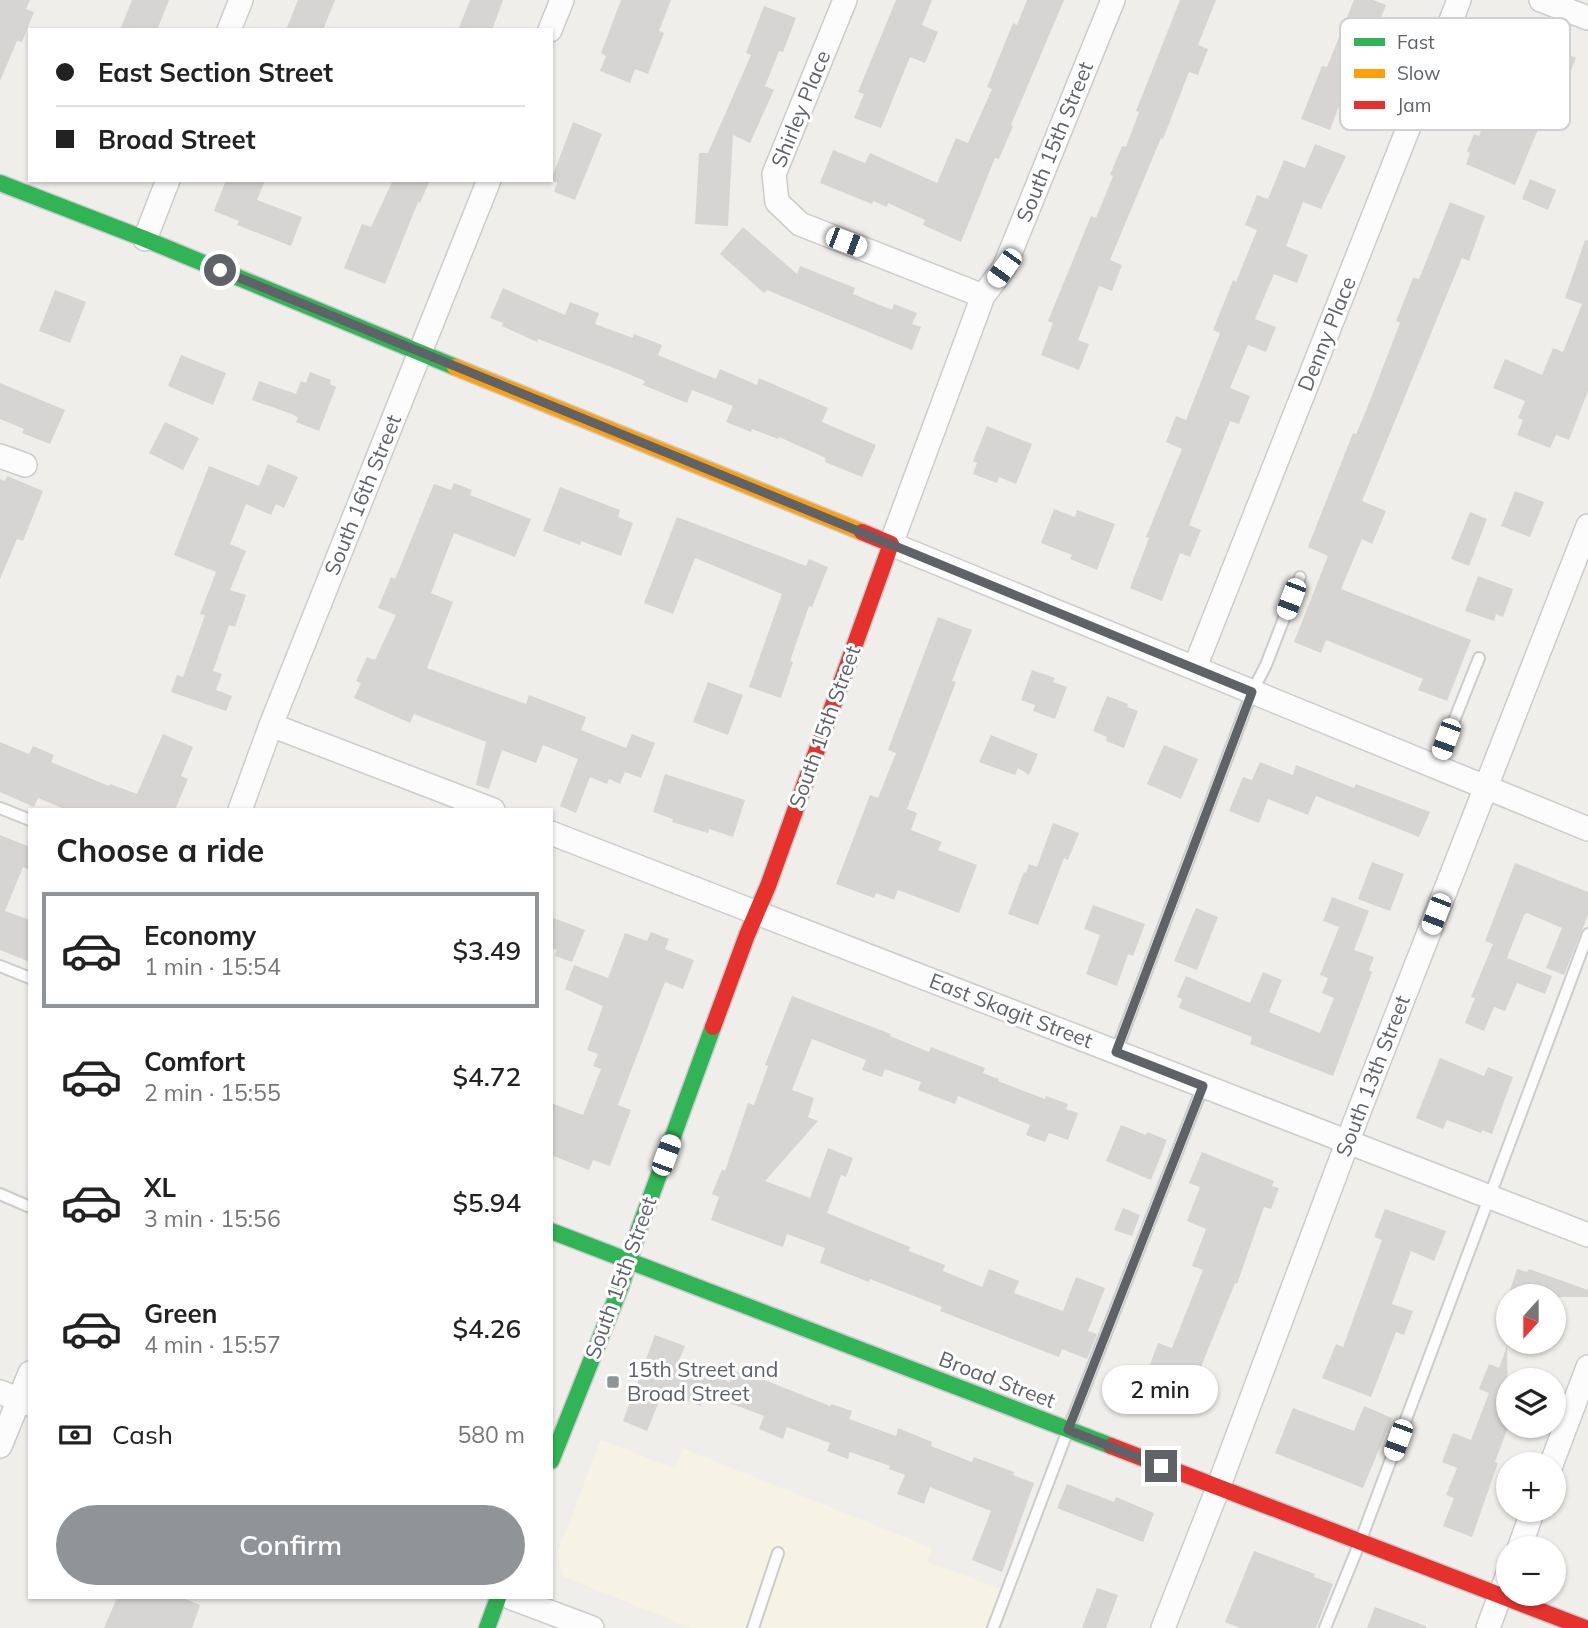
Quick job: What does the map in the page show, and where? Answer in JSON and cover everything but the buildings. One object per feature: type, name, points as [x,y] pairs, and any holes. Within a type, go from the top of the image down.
[{"type":"street","points":[[230,28],[241,0]]},
{"type":"street","points":[[551,28],[562,0]]},
{"type":"street","name":"Shirley Place","points":[[845,0],[774,174],[777,202],[800,224],[983,296]]},
{"type":"street","name":"South 15th Street","points":[[553,1454],[565,1414],[629,1262],[983,296],[1004,268],[1113,0]]},
{"type":"street","name":"Denny Place","points":[[1452,18],[1459,0]]},
{"type":"street","points":[[1541,0],[1588,18]]},
{"type":"street","name":"Denny Place","points":[[1195,667],[1408,130]]},
{"type":"street","points":[[145,239],[167,182]]},
{"type":"street","name":"South 16th Street","points":[[241,808],[271,725],[488,182]]},
{"type":"street","points":[[0,183],[145,239],[1588,829]]},
{"type":"street","points":[[0,456],[25,465]]},
{"type":"street","name":"South 13th Street","points":[[1163,1628],[1348,1142],[1588,526]]},
{"type":"street","points":[[271,725],[488,808]]},
{"type":"street","name":"East Skagit Street","points":[[553,834],[1588,1235]]},
{"type":"street","name":"Broad Street","points":[[553,1232],[1360,1542],[1496,1583]]},
{"type":"street","points":[[1556,1452],[1588,1367]]},
{"type":"street","points":[[0,1446],[16,1398],[28,1377]]},
{"type":"street","points":[[487,1628],[498,1599]]},
{"type":"street","points":[[515,1599],[592,1628]]},
{"type":"street","points":[[1488,1628],[1496,1606]]},
{"type":"street","name":"Broad Street","points":[[1544,1606],[1585,1628]]},
{"type":"lane","points":[[1116,1052],[1252,692],[1266,665],[1300,577]]},
{"type":"lane","points":[[1436,766],[1479,658]]},
{"type":"lane","points":[[0,808],[28,819]]},
{"type":"lane","points":[[1325,1628],[1360,1542],[1588,934]]},
{"type":"lane","points":[[0,966],[28,977]]},
{"type":"lane","points":[[993,1628],[1203,1086]]},
{"type":"lane","points":[[0,1194],[28,1205]]},
{"type":"lane","points":[[753,1628],[778,1553]]},
{"type":"shaded area","points":[[601,1440],[675,1469],[683,1449],[932,1548],[927,1562],[1001,1589],[985,1628],[692,1628],[564,1577],[557,1554]]},
{"type":"traffic: fast","points":[[0,183],[145,239],[455,367]]},
{"type":"traffic: fast","points":[[553,1456],[621,1286],[639,1229],[713,1027]]},
{"type":"traffic: fast","points":[[553,1232],[1111,1446]]},
{"type":"traffic: fast","points":[[487,1628],[498,1599]]},
{"type":"traffic: slow","points":[[455,367],[862,532]]},
{"type":"traffic: jam","points":[[713,1027],[768,886],[891,544],[862,532]]},
{"type":"traffic: jam","points":[[1111,1446],[1585,1628]]},
{"type":"place","name":"15th Street and Broad Street","points":[[613,1382]]},
{"type":"route","points":[[220,270],[1252,692],[1116,1052],[1203,1086],[1068,1430],[1161,1466]]}]
